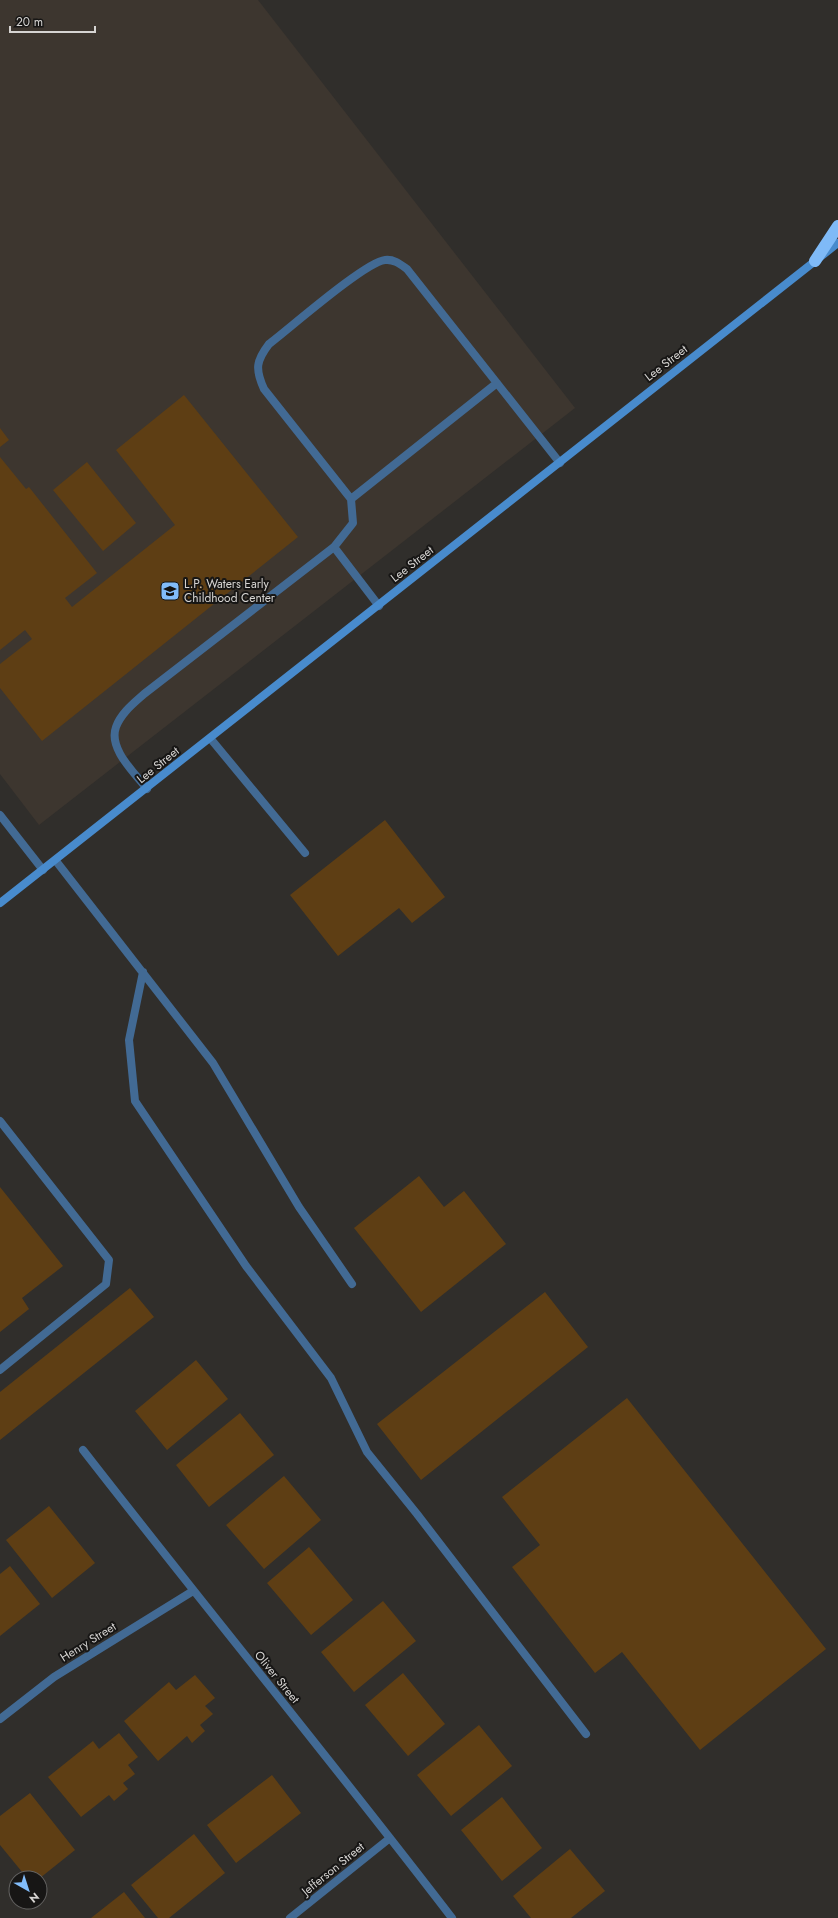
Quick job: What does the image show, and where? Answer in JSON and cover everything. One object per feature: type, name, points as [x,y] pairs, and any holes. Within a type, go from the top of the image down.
[{"type":"highway","points":[[815,261],[838,226]]},
{"type":"main road","name":"Lee Street","points":[[0,903],[148,789],[210,738],[838,243]]},
{"type":"street","points":[[148,789],[122,755],[115,742],[116,727],[126,711],[144,694],[334,547],[353,523],[351,499],[264,388],[259,377],[258,366],[260,356],[269,344],[363,269],[384,260],[396,261],[407,269],[560,463]]},
{"type":"street","points":[[351,499],[497,383]]},
{"type":"street","points":[[334,547],[379,606]]},
{"type":"street","points":[[210,738],[305,853]]},
{"type":"street","points":[[0,815],[44,870]]},
{"type":"street","points":[[56,861],[212,1063],[299,1207],[352,1284]]},
{"type":"street","points":[[143,972],[129,1040],[135,1101],[246,1266],[331,1378],[367,1452],[417,1514],[586,1734]]},
{"type":"street","points":[[0,1370],[106,1284],[109,1260],[2,1126]]},
{"type":"street","name":"Oliver Street","points":[[83,1450],[452,1918]]},
{"type":"street","name":"Henry Street","points":[[0,1718],[54,1677],[193,1591]]},
{"type":"street","name":"Jefferson Street","points":[[290,1918],[390,1838]]},
{"type":"shaded area","name":"L.P. Waters Early Childhood Center","points":[[0,0],[258,0],[575,408],[39,825],[0,774]]},
{"type":"building","points":[[184,395],[298,537],[42,741],[0,688],[0,664],[32,639],[25,630],[0,650],[0,457],[26,489],[29,487],[97,573],[65,598],[72,607],[175,525],[116,450]]},
{"type":"building","points":[[0,428],[9,440],[0,447]]},
{"type":"building","points":[[87,462],[136,523],[103,551],[53,490]]},
{"type":"building","points":[[385,820],[445,897],[412,923],[399,908],[338,956],[290,895]]},
{"type":"building","points":[[419,1176],[444,1207],[464,1191],[506,1244],[421,1312],[354,1228]]},
{"type":"building","points":[[0,1187],[63,1266],[22,1298],[29,1309],[0,1332]]},
{"type":"building","points":[[130,1288],[154,1317],[0,1440],[0,1392]]},
{"type":"building","points":[[545,1292],[588,1347],[421,1480],[377,1424]]},
{"type":"building","points":[[196,1360],[228,1399],[167,1450],[135,1411]]},
{"type":"building","points":[[627,1398],[826,1649],[700,1750],[622,1652],[595,1673],[512,1567],[540,1545],[502,1497]]},
{"type":"building","points":[[240,1413],[274,1455],[209,1507],[176,1465]]},
{"type":"building","points":[[284,1476],[321,1520],[264,1569],[226,1525]]},
{"type":"building","points":[[49,1506],[95,1563],[52,1598],[6,1540]]},
{"type":"building","points":[[309,1547],[353,1600],[311,1635],[267,1583]]},
{"type":"building","points":[[10,1566],[40,1604],[0,1636],[0,1574]]},
{"type":"building","points":[[383,1601],[416,1641],[354,1692],[321,1652]]},
{"type":"building","points":[[403,1673],[445,1724],[408,1756],[365,1705]]},
{"type":"building","points":[[195,1675],[215,1698],[205,1706],[213,1714],[200,1725],[205,1731],[192,1743],[187,1736],[158,1761],[124,1721],[169,1682],[176,1690]]},
{"type":"building","points":[[479,1725],[512,1766],[451,1816],[417,1775]]},
{"type":"building","points":[[119,1733],[138,1757],[128,1765],[135,1774],[123,1783],[128,1789],[114,1801],[109,1795],[81,1817],[48,1777],[93,1741],[99,1749]]},
{"type":"building","points":[[272,1775],[301,1813],[236,1863],[207,1825]]},
{"type":"building","points":[[30,1793],[75,1850],[48,1872],[48,1870],[20,1870],[0,1845],[0,1816]]},
{"type":"building","points":[[502,1797],[542,1848],[502,1881],[461,1830]]},
{"type":"building","points":[[194,1834],[225,1873],[169,1918],[158,1918],[131,1885]]},
{"type":"building","points":[[570,1849],[605,1891],[571,1918],[531,1918],[513,1896]]},
{"type":"building","points":[[124,1892],[145,1918],[91,1918]]},
{"type":"place","name":"L.P. Waters Early Childhood Center","points":[[170,591]]}]
